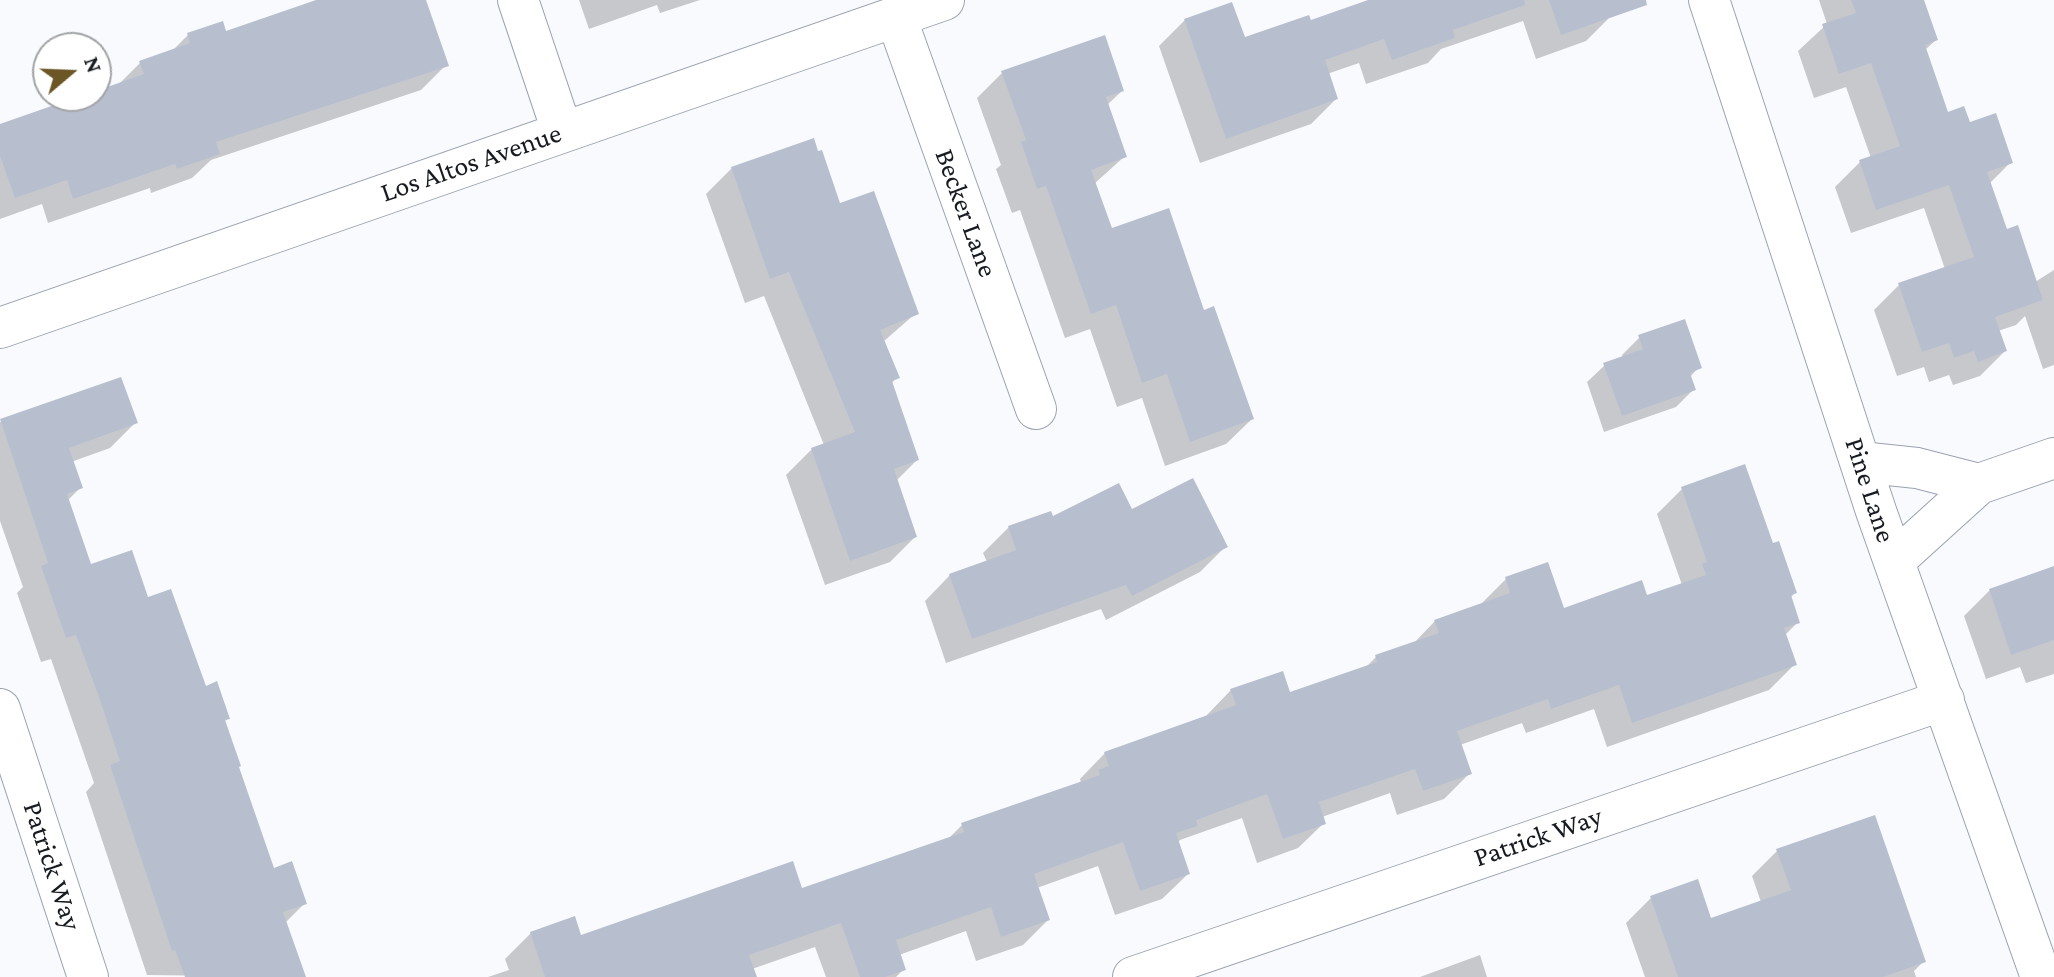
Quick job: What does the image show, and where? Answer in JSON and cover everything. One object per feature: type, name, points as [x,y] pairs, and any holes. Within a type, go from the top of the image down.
[{"type":"street","points":[[518,0],[562,131]]},
{"type":"street","name":"Los Altos Avenue","points":[[0,328],[944,0]]},
{"type":"street","name":"Pine Lane","points":[[1709,0],[1860,462],[2041,977]]},
{"type":"street","name":"Becker Lane","points":[[896,17],[1036,409]]},
{"type":"street","points":[[1894,561],[1979,484],[2054,458]]},
{"type":"street","points":[[1860,462],[1917,468],[1979,484]]},
{"type":"street","name":"Patrick Way","points":[[1133,977],[1944,700]]},
{"type":"street","name":"Patrick Way","points":[[0,709],[88,977]]},
{"type":"building","points":[[316,0],[426,0],[449,66],[216,142],[220,154],[177,169],[175,164],[73,199],[67,180],[15,198],[0,156],[0,124],[34,112],[112,112],[112,85],[144,74],[139,61],[190,43],[187,33],[223,21],[226,31]]},
{"type":"building","points":[[1368,0],[1524,0],[1525,5],[1453,30],[1455,38],[1392,60],[1384,39],[1325,60],[1338,99],[1226,139],[1184,19],[1232,2],[1245,37],[1309,15],[1311,20]]},
{"type":"building","points":[[1549,0],[1646,0],[1647,5],[1561,35]]},
{"type":"building","points":[[1851,0],[1924,0],[1938,40],[1925,45],[1948,112],[1964,106],[1970,122],[1996,113],[2013,163],[1987,172],[2007,229],[2018,225],[2043,300],[1995,317],[2007,351],[1978,362],[1974,351],[1954,358],[1949,343],[1922,352],[1898,283],[1974,257],[1949,185],[1876,210],[1859,160],[1900,146],[1871,63],[1839,74],[1822,24],[1856,13]]},
{"type":"building","points":[[1105,35],[1124,91],[1106,97],[1127,157],[1091,170],[1112,228],[1169,208],[1204,310],[1214,306],[1254,419],[1190,442],[1167,374],[1142,383],[1116,305],[1091,314],[1046,186],[1037,189],[1021,142],[1026,140],[1001,71]]},
{"type":"building","points":[[814,138],[818,151],[822,150],[840,203],[874,191],[919,314],[880,330],[900,378],[892,381],[919,460],[894,469],[917,537],[850,561],[811,448],[855,432],[789,272],[770,279],[731,167]]},
{"type":"building","points":[[1685,319],[1702,368],[1690,373],[1696,390],[1622,416],[1603,363],[1643,349],[1638,335]]},
{"type":"building","points":[[121,377],[138,423],[69,448],[83,488],[67,494],[91,564],[132,550],[148,597],[171,589],[206,686],[217,681],[230,719],[225,720],[239,767],[274,868],[292,861],[307,904],[283,912],[306,977],[185,977],[175,950],[172,951],[110,765],[120,761],[99,697],[76,635],[66,638],[41,566],[48,563],[0,419]]},
{"type":"building","points":[[1745,464],[1773,543],[1779,541],[1797,593],[1791,595],[1800,623],[1784,628],[1797,665],[1632,723],[1619,685],[1551,709],[1548,699],[1457,731],[1472,774],[1423,791],[1415,769],[1319,802],[1326,824],[1283,839],[1267,794],[1196,820],[1198,826],[1176,833],[1190,874],[1140,891],[1123,842],[1034,874],[1050,920],[1001,937],[991,907],[896,940],[906,970],[885,977],[860,977],[841,923],[749,955],[757,977],[545,977],[530,932],[575,916],[581,935],[793,861],[802,888],[964,832],[961,823],[1100,775],[1098,770],[1109,766],[1104,752],[1236,705],[1230,689],[1283,671],[1290,692],[1377,662],[1375,655],[1439,633],[1434,620],[1510,593],[1505,577],[1548,562],[1564,608],[1642,580],[1647,595],[1706,575],[1702,564],[1707,562],[1681,487]]},
{"type":"building","points":[[1193,478],[1228,547],[1132,596],[1126,585],[972,639],[949,574],[1016,550],[1008,526],[1051,511],[1053,516],[1119,483],[1132,509]]},
{"type":"building","points":[[2054,566],[2054,640],[2011,655],[1989,589]]},
{"type":"building","points":[[1875,815],[1926,962],[1883,977],[1678,977],[1650,896],[1698,879],[1711,918],[1791,890],[1776,849]]}]
